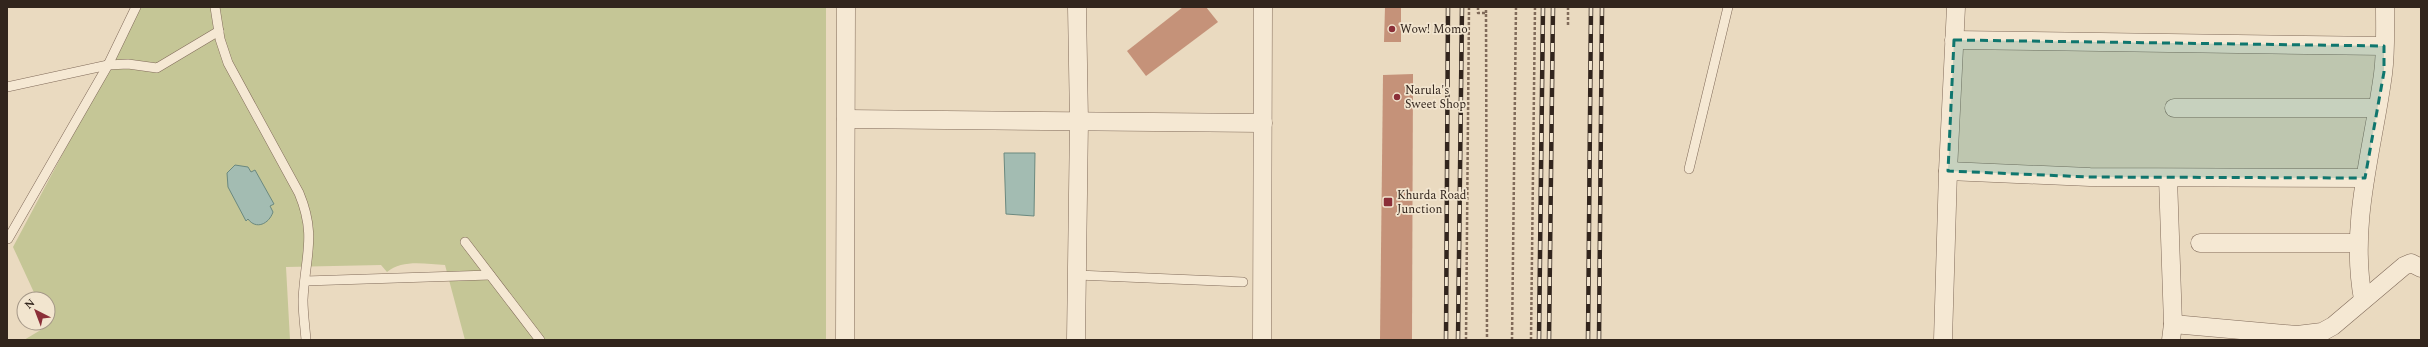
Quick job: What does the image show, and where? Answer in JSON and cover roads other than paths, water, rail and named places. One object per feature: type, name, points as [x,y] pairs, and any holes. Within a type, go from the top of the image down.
[{"type":"street","points":[[845,340],[846,7]]},
{"type":"street","points":[[1076,340],[1079,120],[1077,7]]},
{"type":"street","points":[[1262,340],[1263,7]]},
{"type":"street","points":[[1943,340],[1948,171],[1956,7]]},
{"type":"street","points":[[2363,299],[2359,275],[2357,243],[2365,178],[2384,72],[2385,7]]},
{"type":"street","points":[[1954,40],[2384,46]]},
{"type":"street","points":[[2174,108],[2377,108]]},
{"type":"street","points":[[846,119],[1079,120],[1263,123]]},
{"type":"street","points":[[1948,171],[2090,177],[2365,178]]},
{"type":"street","points":[[2168,178],[2172,332],[2309,335],[2333,326],[2363,299],[2411,263],[2421,268]]},
{"type":"street","points":[[2200,243],[2357,243]]},
{"type":"lane","points":[[8,239],[108,65],[136,7]]},
{"type":"lane","points":[[215,7],[219,32],[228,63],[299,192],[307,213],[310,241],[304,300],[306,340]]},
{"type":"lane","points":[[1689,169],[1728,7]]},
{"type":"lane","points":[[7,87],[108,65],[128,64],[157,68],[219,32]]},
{"type":"lane","points":[[465,242],[540,340]]},
{"type":"lane","points":[[305,281],[490,275]]},
{"type":"lane","points":[[1077,275],[1243,282]]},
{"type":"railway","points":[[1446,340],[1448,7]]},
{"type":"railway","points":[[1458,340],[1462,7]]},
{"type":"railway","points":[[1539,340],[1543,7]]},
{"type":"railway","points":[[1549,340],[1553,7]]},
{"type":"railway","points":[[1588,340],[1591,7]]},
{"type":"railway","points":[[1599,340],[1602,7]]},
{"type":"place","name":"Wow! Momo","points":[[1392,29]]},
{"type":"place","name":"Narula's Sweet Shop","points":[[1397,97]]},
{"type":"place","name":"Khurda Road Junction","points":[[1388,202]]}]
